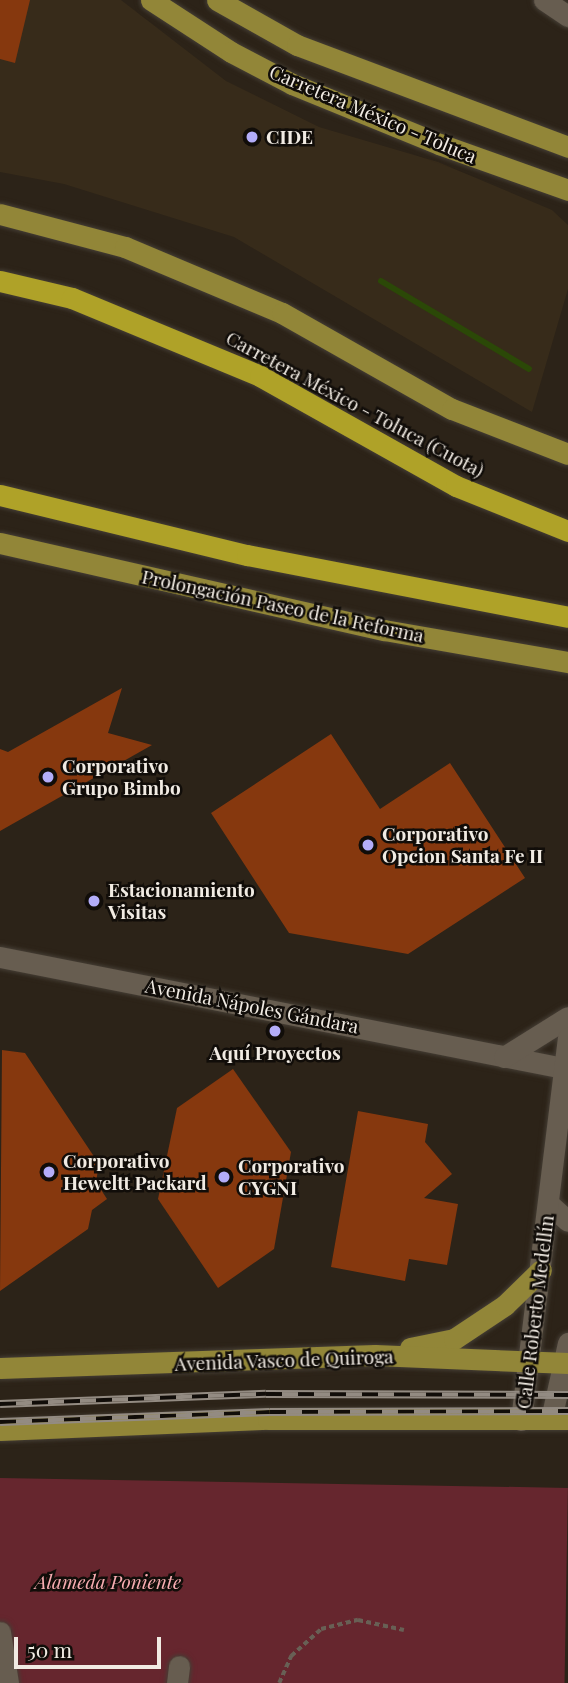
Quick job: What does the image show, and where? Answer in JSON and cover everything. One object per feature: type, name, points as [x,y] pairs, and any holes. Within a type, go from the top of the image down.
[{"type":"highway","name":"Carretera México - Toluca (Cuota)","points":[[0,281],[72,298],[260,376],[456,486],[565,530]]},
{"type":"highway","points":[[0,495],[247,555],[568,617]]},
{"type":"main road","name":"Carretera México - Toluca","points":[[151,0],[231,52],[292,84],[439,144],[568,190]]},
{"type":"main road","name":"Carretera México - Toluca","points":[[217,0],[297,44],[568,147]]},
{"type":"main road","points":[[0,214],[137,252],[282,313],[452,409],[568,454]]},
{"type":"main road","name":"Prolongación Paseo de la Reforma","points":[[0,543],[384,630],[568,662]]},
{"type":"main road","points":[[375,1354],[454,1339],[505,1305],[541,1270]]},
{"type":"main road","name":"Avenida Vasco de Quiroga","points":[[0,1368],[375,1354],[530,1361],[566,1356]]},
{"type":"main road","points":[[0,1430],[268,1419],[559,1419]]},
{"type":"street","points":[[544,0],[568,16]]},
{"type":"street","name":"Avenida Nápoles Gándara","points":[[0,957],[563,1068]]},
{"type":"street","points":[[504,1057],[568,1017]]},
{"type":"street","name":"Calle Roberto Medellín","points":[[521,1420],[568,1038]]},
{"type":"street","points":[[549,1204],[568,1221]]},
{"type":"street","name":"Calle Roberto Medellín","points":[[559,1419],[566,1356]]},
{"type":"street","points":[[0,1632],[8,1683]]},
{"type":"path","points":[[279,1683],[291,1656],[321,1629],[358,1619],[404,1629]]},
{"type":"shaded area","points":[[0,0],[121,0],[226,81],[319,127],[438,162],[552,210],[568,225],[568,289],[532,412],[234,237],[64,184],[0,172]]},
{"type":"green space","name":"Alameda Poniente","points":[[0,1478],[568,1488],[565,1683],[0,1683]]},
{"type":"building","points":[[0,0],[30,0],[15,63],[0,59]]},
{"type":"building","name":"Corporativo Grupo Bimbo","points":[[122,688],[108,733],[152,745],[0,831],[0,749],[8,752]]},
{"type":"building","name":"Corporativo Opcion Santa Fe II","points":[[331,734],[380,809],[450,763],[525,878],[408,954],[289,933],[211,813]]},
{"type":"building","name":"Corporativo Heweltt Packard","points":[[2,1050],[25,1053],[99,1164],[96,1182],[107,1199],[92,1210],[88,1229],[0,1291]]},
{"type":"building","name":"Corporativo CYGNI","points":[[233,1069],[291,1152],[274,1249],[218,1288],[158,1199],[177,1108]]},
{"type":"building","points":[[358,1111],[428,1124],[425,1142],[452,1174],[424,1198],[458,1204],[447,1265],[409,1259],[405,1281],[331,1267]]},
{"type":"waterway","points":[[381,281],[529,369]]},
{"type":"railway","points":[[0,1404],[266,1394],[568,1395]]},
{"type":"railway","points":[[0,1422],[270,1412],[568,1411]]},
{"type":"place","name":"CIDE","points":[[252,137]]},
{"type":"place","name":"Corporativo Grupo Bimbo","points":[[48,777]]},
{"type":"place","name":"Corporativo Opcion Santa Fe II","points":[[368,845]]},
{"type":"place","name":"Estacionamiento Visitas","points":[[94,901]]},
{"type":"place","name":"Aquí Proyectos","points":[[275,1031]]},
{"type":"place","name":"Corporativo Heweltt Packard","points":[[49,1172]]},
{"type":"place","name":"Corporativo CYGNI","points":[[224,1177]]}]
